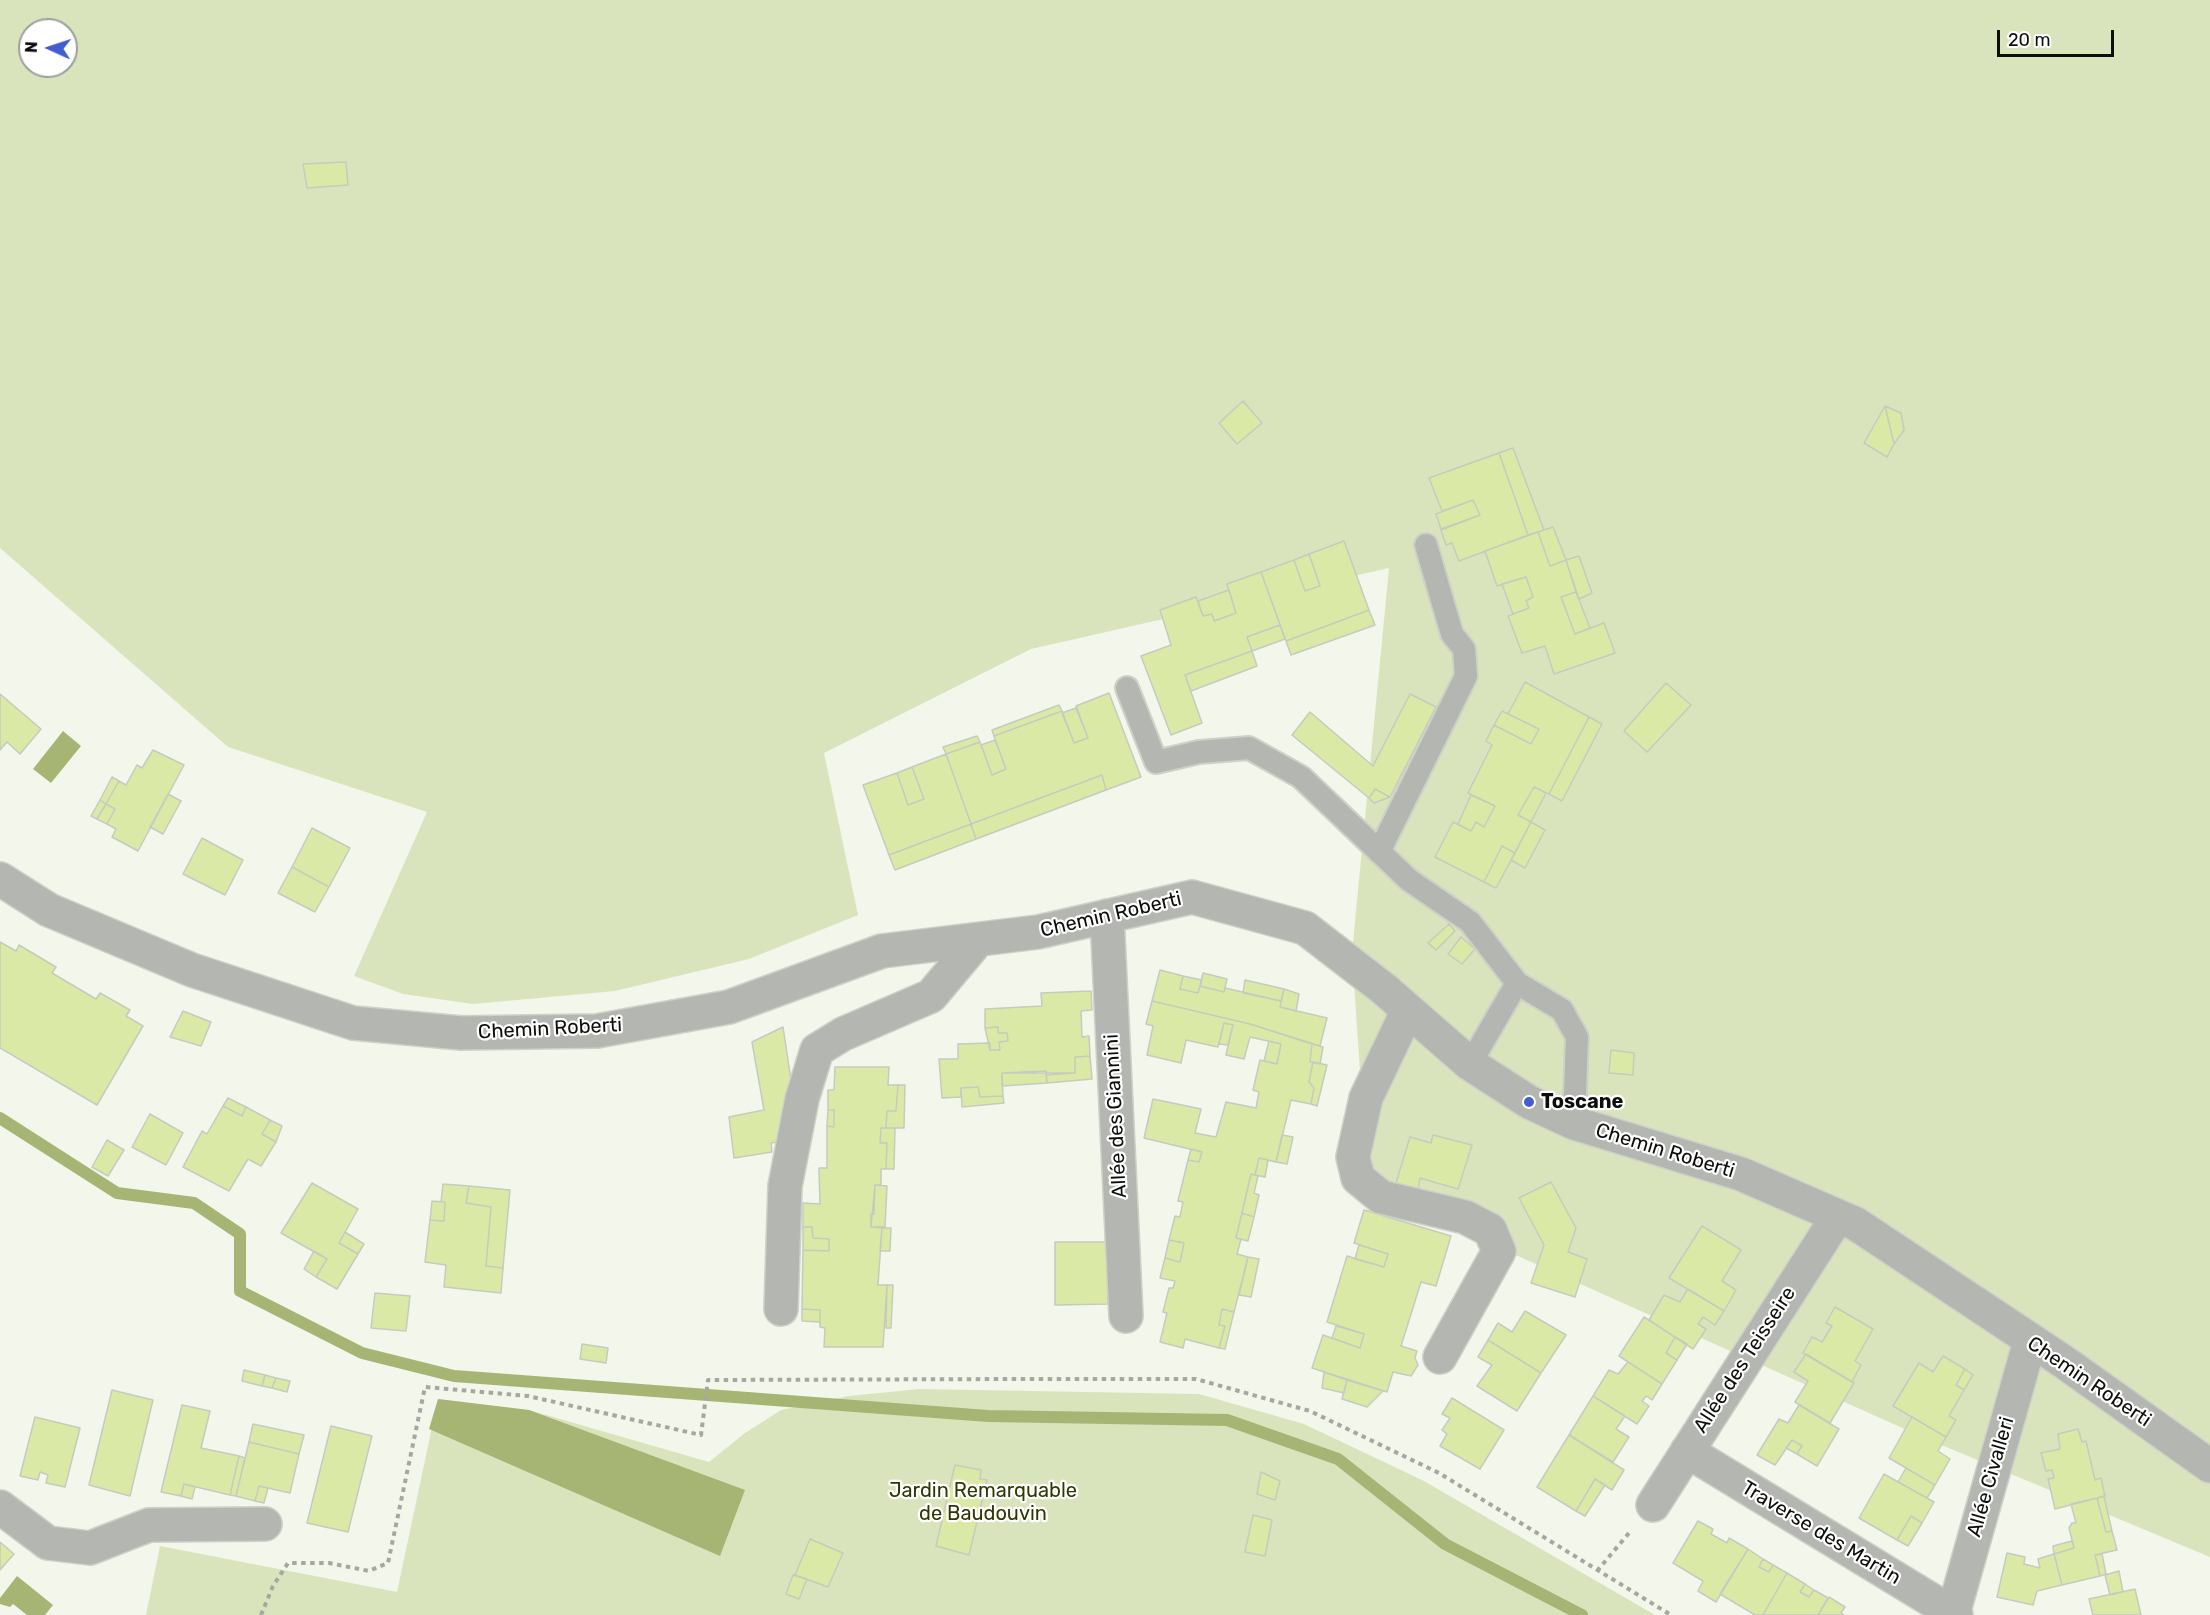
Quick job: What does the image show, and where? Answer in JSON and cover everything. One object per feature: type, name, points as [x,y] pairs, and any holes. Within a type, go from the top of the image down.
[{"type":"street","name":"Chemin Roberti","points":[[0,879],[49,910],[192,970],[353,1023],[461,1033],[597,1030],[729,1007],[882,951],[1038,932],[1191,897],[1305,928],[1408,1010],[1470,1064],[1529,1102],[1574,1123],[1741,1174],[1856,1224],[2064,1362],[2210,1466]]},
{"type":"street","name":"Allée des Giannini","points":[[1107,916],[1126,1316]]},
{"type":"street","points":[[781,1309],[785,1186],[802,1099],[817,1050],[843,1034],[931,996],[978,940]]},
{"type":"street","points":[[1408,1010],[1366,1098],[1353,1157],[1358,1178],[1381,1197],[1465,1218],[1490,1230],[1499,1251],[1440,1357]]},
{"type":"street","name":"Allée des Teisseire","points":[[1653,1505],[1838,1216]]},
{"type":"street","name":"Allée Civalleri","points":[[1954,1614],[2030,1341]]},
{"type":"street","name":"Traverse des Martin","points":[[1687,1450],[1954,1614]]},
{"type":"street","points":[[0,1507],[48,1543],[90,1548],[149,1525],[265,1524]]},
{"type":"lane","points":[[1379,852],[1466,676],[1464,650],[1452,634],[1426,545]]},
{"type":"lane","points":[[1127,688],[1156,762],[1199,752],[1249,748],[1301,777],[1409,880],[1470,922],[1517,983],[1562,1010],[1577,1037],[1574,1123]]},
{"type":"lane","points":[[1470,1064],[1517,983]]},
{"type":"path","points":[[261,1615],[273,1586],[288,1563],[329,1563],[369,1571],[388,1563],[425,1387],[528,1395],[701,1435],[708,1380],[1196,1379],[1310,1411],[1439,1473],[1671,1615]]},
{"type":"path","points":[[1597,1571],[1653,1505]]},
{"type":"green space","points":[[0,0],[2210,0],[2210,1557],[1927,1439],[1368,1189],[1352,953],[1389,568],[1031,649],[824,753],[858,915],[749,959],[615,991],[473,1004],[403,994],[354,976],[427,812],[228,747],[0,548]]},
{"type":"green space","name":"Jardin Remarquable de Baudouvin","points":[[919,1389],[1199,1394],[1304,1424],[1424,1481],[1655,1615],[146,1615],[160,1546],[397,1592],[438,1399],[529,1410],[709,1462],[745,1433],[781,1410],[849,1396]]},
{"type":"shaded area","points":[[63,731],[81,746],[51,783],[33,769]]},
{"type":"shaded area","points":[[438,1399],[529,1410],[745,1490],[720,1556],[429,1429]]},
{"type":"shaded area","points":[[17,1576],[53,1605],[45,1615],[27,1615],[13,1604],[10,1607],[0,1604],[0,1598]]},
{"type":"building","points":[[346,162],[348,185],[307,188],[303,164]]},
{"type":"building","points":[[1243,401],[1262,423],[1237,444],[1219,423]]},
{"type":"building","points":[[1885,406],[1901,413],[1904,430],[1894,444]]},
{"type":"building","points":[[1885,406],[1894,444],[1887,457],[1864,443]]},
{"type":"building","points":[[1513,448],[1544,530],[1528,535],[1499,453]]},
{"type":"building","points":[[1499,453],[1528,535],[1459,561],[1452,543],[1446,545],[1441,530],[1480,515],[1473,500],[1442,511],[1429,478]]},
{"type":"building","points":[[1473,500],[1480,515],[1441,529],[1436,514]]},
{"type":"building","points":[[1553,527],[1566,560],[1550,566],[1538,532]]},
{"type":"building","points":[[1538,532],[1550,566],[1566,560],[1576,592],[1561,597],[1575,634],[1604,623],[1615,653],[1554,674],[1545,646],[1522,653],[1508,616],[1529,608],[1526,601],[1533,597],[1526,577],[1497,586],[1485,551]]},
{"type":"building","points":[[1344,541],[1369,610],[1286,641],[1261,572],[1294,560],[1305,591],[1320,586],[1309,554]]},
{"type":"building","points":[[1309,554],[1320,586],[1305,591],[1294,560]]},
{"type":"building","points":[[1579,556],[1592,593],[1579,599],[1566,560]]},
{"type":"building","points":[[1261,572],[1280,625],[1247,637],[1252,651],[1185,675],[1202,723],[1171,735],[1141,656],[1171,645],[1160,610],[1196,597],[1203,616],[1212,614],[1214,621],[1236,613],[1227,584]]},
{"type":"building","points":[[1526,577],[1533,597],[1526,601],[1529,608],[1513,614],[1502,584]]},
{"type":"building","points":[[1229,590],[1236,613],[1214,621],[1212,614],[1203,616],[1198,601]]},
{"type":"building","points":[[1576,592],[1590,628],[1575,634],[1561,597]]},
{"type":"building","points":[[1369,610],[1375,625],[1291,655],[1286,641]]},
{"type":"building","points":[[1280,625],[1285,639],[1252,651],[1247,637]]},
{"type":"building","points":[[1252,651],[1257,666],[1191,691],[1185,675]]},
{"type":"building","points":[[1525,682],[1589,717],[1549,794],[1534,787],[1518,815],[1531,822],[1515,853],[1502,846],[1484,882],[1435,857],[1453,822],[1471,831],[1476,822],[1484,827],[1495,806],[1468,793],[1492,745],[1486,741],[1494,725],[1531,744],[1539,729],[1508,714]]},
{"type":"building","points":[[1666,683],[1691,705],[1647,752],[1624,731]]},
{"type":"building","points":[[1109,693],[1141,777],[1106,790],[1102,775],[971,824],[946,754],[980,742],[992,775],[1006,769],[994,736],[1062,711],[1074,743],[1088,738],[1076,706]]},
{"type":"building","points":[[0,694],[41,729],[20,754],[7,742],[0,750]]},
{"type":"building","points":[[1410,694],[1436,707],[1390,797],[1375,789],[1369,798],[1292,735],[1310,712],[1373,766]]},
{"type":"building","points":[[1059,705],[1062,711],[994,736],[992,730]]},
{"type":"building","points":[[1076,708],[1088,738],[1074,743],[1062,713]]},
{"type":"building","points":[[1502,711],[1539,729],[1531,744],[1494,725]]},
{"type":"building","points":[[1589,717],[1602,724],[1562,801],[1549,794]]},
{"type":"building","points":[[977,736],[980,742],[946,754],[943,747]]},
{"type":"building","points":[[995,740],[1006,769],[992,775],[981,745]]},
{"type":"building","points":[[153,750],[184,765],[138,851],[112,837],[116,829],[107,824],[115,809],[106,804],[119,781],[126,785],[137,765],[142,768]]},
{"type":"building","points":[[946,754],[971,824],[889,855],[863,785],[897,773],[908,805],[924,799],[912,767]]},
{"type":"building","points":[[912,767],[924,799],[908,805],[897,773]]},
{"type":"building","points":[[1102,775],[1106,790],[976,839],[971,824]]},
{"type":"building","points":[[112,777],[119,781],[106,804],[100,800]]},
{"type":"building","points":[[1534,787],[1546,793],[1531,822],[1518,815]]},
{"type":"building","points":[[1375,789],[1390,797],[1374,803],[1369,798]]},
{"type":"building","points":[[168,794],[181,801],[163,834],[150,827]]},
{"type":"building","points":[[1471,795],[1495,806],[1484,827],[1476,822],[1471,831],[1458,824]]},
{"type":"building","points":[[100,800],[106,804],[97,819],[91,816]]},
{"type":"building","points":[[106,804],[115,809],[107,824],[97,819]]},
{"type":"building","points":[[1531,822],[1545,830],[1525,868],[1511,860]]},
{"type":"building","points":[[971,824],[976,839],[895,870],[889,855]]},
{"type":"building","points":[[312,828],[350,848],[329,887],[292,867]]},
{"type":"building","points":[[202,838],[243,860],[225,895],[183,874]]},
{"type":"building","points":[[1502,846],[1515,853],[1496,888],[1484,882]]},
{"type":"building","points":[[292,867],[329,887],[315,912],[278,893]]},
{"type":"building","points":[[1449,924],[1455,931],[1436,950],[1428,943]]},
{"type":"building","points":[[1461,937],[1475,949],[1462,964],[1448,954]]},
{"type":"building","points":[[0,942],[16,951],[19,945],[56,967],[52,973],[96,999],[100,993],[130,1010],[126,1016],[143,1026],[97,1105],[0,1048]]},
{"type":"building","points":[[1160,970],[1183,976],[1180,989],[1198,993],[1200,986],[1224,992],[1225,988],[1281,1001],[1280,1007],[1327,1018],[1320,1046],[1250,1024],[1152,1001]]},
{"type":"building","points":[[1203,973],[1227,979],[1224,992],[1200,986]]},
{"type":"building","points":[[1183,976],[1202,980],[1198,993],[1180,989]]},
{"type":"building","points":[[1245,980],[1284,989],[1281,1001],[1243,993]]},
{"type":"building","points":[[1284,989],[1299,994],[1296,1011],[1280,1007]]},
{"type":"building","points":[[1091,991],[1092,1010],[1081,1011],[1082,1037],[1089,1036],[1090,1056],[1075,1057],[1075,1073],[1002,1073],[1003,1096],[980,1097],[978,1087],[961,1088],[961,1097],[942,1098],[939,1059],[958,1059],[958,1044],[990,1043],[990,1050],[1000,1050],[999,1042],[1008,1041],[1007,1033],[998,1033],[998,1027],[985,1028],[985,1009],[1042,1006],[1041,993]]},
{"type":"building","points":[[1152,1001],[1250,1024],[1312,1044],[1310,1062],[1313,1062],[1309,1082],[1314,1088],[1311,1104],[1291,1100],[1276,1162],[1259,1158],[1255,1175],[1251,1174],[1236,1238],[1241,1239],[1237,1254],[1248,1257],[1234,1312],[1222,1309],[1219,1325],[1225,1326],[1219,1348],[1185,1339],[1183,1348],[1160,1342],[1167,1313],[1163,1312],[1169,1288],[1173,1288],[1175,1281],[1160,1278],[1165,1258],[1180,1262],[1184,1243],[1169,1240],[1175,1216],[1180,1217],[1183,1202],[1178,1201],[1188,1160],[1199,1162],[1202,1152],[1144,1138],[1153,1099],[1201,1109],[1195,1133],[1216,1137],[1226,1102],[1256,1108],[1259,1092],[1253,1090],[1260,1060],[1277,1064],[1281,1044],[1250,1037],[1244,1059],[1226,1055],[1233,1025],[1224,1023],[1218,1047],[1186,1040],[1181,1063],[1147,1055],[1153,1026],[1146,1024]]},
{"type":"building","points":[[183,1011],[211,1022],[201,1046],[170,1037]]},
{"type":"building","points":[[1224,1023],[1233,1025],[1228,1045],[1219,1044]]},
{"type":"building","points":[[783,1027],[793,1093],[792,1098],[784,1103],[790,1140],[771,1143],[772,1152],[734,1158],[729,1117],[764,1110],[752,1042]]},
{"type":"building","points":[[998,1027],[998,1033],[1007,1033],[1008,1041],[999,1042],[1000,1050],[990,1050],[985,1028]]},
{"type":"building","points":[[1269,1041],[1281,1044],[1277,1064],[1264,1061]]},
{"type":"building","points":[[1312,1044],[1323,1047],[1320,1064],[1310,1062]]},
{"type":"building","points":[[1611,1050],[1634,1053],[1633,1075],[1609,1073]]},
{"type":"building","points":[[1090,1056],[1092,1079],[1047,1083],[1046,1075],[1075,1073],[1075,1057]]},
{"type":"building","points":[[1313,1062],[1327,1065],[1317,1106],[1311,1104],[1314,1088],[1309,1082]]},
{"type":"building","points":[[835,1067],[889,1067],[888,1085],[898,1085],[896,1111],[887,1111],[886,1128],[881,1128],[880,1143],[887,1143],[886,1169],[881,1169],[881,1185],[875,1185],[874,1214],[871,1214],[871,1227],[882,1228],[878,1285],[887,1285],[883,1347],[824,1347],[825,1328],[820,1327],[820,1310],[802,1309],[803,1250],[829,1251],[829,1239],[813,1238],[812,1227],[803,1227],[803,1203],[820,1204],[819,1168],[827,1168],[827,1126],[834,1127],[834,1110],[828,1110],[828,1090],[834,1090]]},
{"type":"building","points":[[1046,1071],[1047,1083],[1002,1086],[1002,1073]]},
{"type":"building","points":[[898,1085],[905,1085],[904,1128],[886,1128],[887,1111],[896,1111]]},
{"type":"building","points":[[978,1087],[980,1097],[1003,1096],[1004,1103],[962,1107],[961,1088]]},
{"type":"building","points":[[228,1098],[246,1107],[242,1116],[223,1106]]},
{"type":"building","points":[[223,1106],[242,1116],[246,1107],[270,1120],[262,1134],[276,1142],[261,1166],[248,1159],[229,1191],[183,1167],[202,1131],[207,1134]]},
{"type":"building","points":[[828,1110],[834,1110],[834,1127],[827,1126]]},
{"type":"building","points":[[150,1114],[183,1133],[166,1165],[132,1147]]},
{"type":"building","points":[[270,1120],[282,1126],[276,1142],[262,1134]]},
{"type":"building","points":[[881,1128],[895,1128],[894,1169],[886,1169],[887,1143],[880,1143]]},
{"type":"building","points":[[1282,1135],[1293,1137],[1287,1164],[1276,1162]]},
{"type":"building","points":[[1433,1135],[1472,1145],[1458,1189],[1420,1178],[1418,1190],[1396,1183],[1410,1137],[1431,1143]]},
{"type":"building","points":[[107,1140],[124,1150],[108,1176],[92,1167]]},
{"type":"building","points":[[1191,1149],[1202,1152],[1199,1162],[1188,1160]]},
{"type":"building","points":[[1259,1158],[1268,1160],[1265,1177],[1255,1175]]},
{"type":"building","points":[[1251,1174],[1258,1176],[1254,1193],[1259,1195],[1254,1217],[1242,1213]]},
{"type":"building","points":[[1551,1182],[1576,1228],[1568,1252],[1587,1259],[1575,1297],[1531,1283],[1544,1245],[1519,1198]]},
{"type":"building","points":[[312,1183],[358,1209],[339,1243],[358,1254],[337,1289],[316,1277],[327,1259],[281,1233]]},
{"type":"building","points":[[443,1184],[469,1186],[466,1203],[491,1207],[486,1266],[503,1268],[501,1293],[444,1287],[446,1265],[425,1262],[430,1220],[444,1221],[445,1202],[441,1202]]},
{"type":"building","points":[[875,1185],[887,1186],[885,1227],[871,1227]]},
{"type":"building","points":[[469,1186],[510,1190],[503,1268],[486,1266],[491,1207],[466,1203]]},
{"type":"building","points":[[432,1201],[445,1202],[444,1221],[430,1220]]},
{"type":"building","points":[[1364,1210],[1451,1236],[1436,1286],[1421,1282],[1401,1346],[1417,1351],[1415,1358],[1418,1365],[1411,1376],[1393,1372],[1387,1392],[1312,1368],[1323,1335],[1360,1348],[1364,1334],[1327,1322],[1347,1256],[1384,1267],[1388,1254],[1354,1243]]},
{"type":"building","points":[[1242,1213],[1254,1217],[1248,1241],[1236,1238]]},
{"type":"building","points":[[1702,1226],[1741,1250],[1722,1281],[1736,1290],[1724,1311],[1669,1278]]},
{"type":"building","points":[[803,1227],[812,1227],[813,1238],[829,1239],[829,1251],[803,1250]]},
{"type":"building","points":[[882,1228],[891,1228],[890,1251],[880,1251]]},
{"type":"building","points":[[345,1232],[364,1244],[358,1254],[339,1243]]},
{"type":"building","points":[[1169,1240],[1184,1243],[1180,1262],[1165,1258]]},
{"type":"building","points":[[1055,1242],[1108,1242],[1108,1304],[1055,1305]]},
{"type":"building","points":[[1359,1245],[1388,1254],[1384,1267],[1355,1259]]},
{"type":"building","points":[[314,1251],[327,1259],[316,1277],[304,1269]]},
{"type":"building","points":[[1248,1257],[1259,1259],[1251,1297],[1239,1295]]},
{"type":"building","points":[[887,1285],[893,1285],[891,1328],[886,1328]]},
{"type":"building","points":[[1688,1289],[1724,1311],[1715,1325],[1703,1317],[1698,1324],[1706,1329],[1693,1349],[1649,1320],[1664,1295],[1680,1302]]},
{"type":"building","points":[[375,1293],[410,1296],[406,1331],[371,1328]]},
{"type":"building","points":[[1835,1307],[1873,1329],[1855,1361],[1861,1365],[1852,1382],[1803,1353],[1812,1337],[1822,1342],[1832,1326],[1826,1323]]},
{"type":"building","points":[[802,1309],[820,1310],[820,1322],[802,1321]]},
{"type":"building","points":[[1222,1309],[1234,1312],[1225,1349],[1219,1348],[1225,1326],[1219,1325]]},
{"type":"building","points":[[1525,1311],[1566,1335],[1541,1373],[1488,1340],[1498,1323],[1512,1332]]},
{"type":"building","points":[[1644,1317],[1675,1337],[1666,1353],[1677,1360],[1662,1384],[1619,1356]]},
{"type":"building","points":[[1336,1326],[1364,1334],[1360,1348],[1332,1338]]},
{"type":"building","points":[[1675,1337],[1687,1344],[1677,1360],[1666,1353]]},
{"type":"building","points":[[1488,1340],[1541,1373],[1517,1411],[1477,1386],[1492,1365],[1478,1357]]},
{"type":"building","points":[[582,1344],[608,1348],[606,1363],[580,1359]]},
{"type":"building","points":[[1806,1354],[1854,1383],[1830,1423],[1795,1402],[1808,1381],[1794,1372]]},
{"type":"building","points":[[1943,1356],[1965,1369],[1956,1385],[1964,1390],[1949,1416],[1956,1420],[1946,1437],[1893,1406],[1919,1363],[1933,1372]]},
{"type":"building","points":[[1628,1362],[1662,1384],[1652,1400],[1646,1396],[1642,1401],[1649,1406],[1637,1424],[1593,1396],[1609,1370],[1618,1374]]},
{"type":"building","points":[[1965,1369],[1973,1375],[1964,1390],[1956,1385]]},
{"type":"building","points":[[244,1370],[265,1375],[262,1386],[242,1381]]},
{"type":"building","points":[[1324,1372],[1347,1380],[1344,1393],[1322,1388]]},
{"type":"building","points":[[265,1375],[276,1378],[272,1388],[262,1386]]},
{"type":"building","points":[[276,1378],[290,1381],[287,1392],[272,1388]]},
{"type":"building","points":[[1347,1380],[1383,1391],[1367,1407],[1342,1399]]},
{"type":"building","points":[[112,1390],[153,1400],[130,1496],[89,1485]]},
{"type":"building","points":[[1593,1396],[1625,1416],[1616,1429],[1629,1437],[1613,1462],[1569,1435]]},
{"type":"building","points":[[1452,1398],[1504,1430],[1480,1469],[1440,1446],[1447,1434],[1442,1430],[1450,1418],[1442,1414]]},
{"type":"building","points":[[182,1405],[210,1411],[201,1448],[239,1456],[230,1495],[184,1484],[181,1496],[161,1492]]},
{"type":"building","points":[[1799,1405],[1839,1429],[1817,1466],[1797,1454],[1802,1446],[1792,1440],[1775,1465],[1757,1455],[1779,1419],[1788,1423]]},
{"type":"building","points":[[35,1417],[80,1428],[65,1487],[46,1483],[48,1475],[40,1472],[38,1480],[20,1476]]},
{"type":"building","points":[[1912,1417],[1946,1437],[1938,1451],[1950,1459],[1935,1485],[1889,1458]]},
{"type":"building","points":[[253,1424],[304,1435],[299,1454],[249,1442]]},
{"type":"building","points":[[331,1426],[372,1436],[348,1532],[307,1523]]},
{"type":"building","points":[[2078,1429],[2082,1442],[2086,1441],[2095,1480],[2101,1478],[2105,1496],[2055,1509],[2048,1479],[2054,1478],[2052,1470],[2046,1471],[2041,1453],[2060,1449],[2058,1434]]},
{"type":"building","points":[[1569,1435],[1624,1470],[1612,1490],[1595,1479],[1576,1511],[1537,1487]]},
{"type":"building","points":[[1792,1440],[1802,1446],[1797,1454],[1786,1448]]},
{"type":"building","points":[[249,1442],[299,1454],[290,1493],[259,1486],[255,1501],[236,1496]]},
{"type":"building","points":[[239,1456],[245,1458],[236,1496],[230,1495]]},
{"type":"building","points":[[955,1465],[981,1470],[980,1479],[987,1480],[969,1555],[936,1546]]},
{"type":"building","points":[[1906,1468],[1935,1485],[1927,1498],[1898,1482]]},
{"type":"building","points":[[1261,1472],[1280,1481],[1275,1500],[1257,1494]]},
{"type":"building","points":[[1884,1474],[1934,1502],[1922,1523],[1911,1516],[1897,1540],[1859,1518]]},
{"type":"building","points":[[1595,1479],[1605,1485],[1585,1516],[1576,1511]]},
{"type":"building","points":[[184,1484],[195,1487],[192,1499],[181,1496]]},
{"type":"building","points":[[259,1486],[268,1488],[264,1503],[255,1501]]},
{"type":"building","points":[[2104,1496],[2112,1531],[2106,1532],[2097,1498]]},
{"type":"building","points":[[2097,1498],[2106,1532],[2112,1531],[2117,1550],[2095,1555],[2100,1576],[2062,1585],[2054,1554],[2074,1548],[2069,1528],[2072,1523],[2076,1523],[2071,1504]]},
{"type":"building","points":[[1253,1515],[1272,1520],[1265,1556],[1245,1552]]},
{"type":"building","points":[[1911,1516],[1922,1523],[1908,1546],[1897,1540]]},
{"type":"building","points":[[1698,1521],[1713,1529],[1711,1534],[1727,1543],[1729,1538],[1748,1549],[1716,1602],[1698,1591],[1703,1581],[1673,1563]]},
{"type":"building","points":[[810,1539],[843,1553],[828,1587],[795,1575]]},
{"type":"building","points":[[2072,1541],[2074,1548],[2054,1554],[2053,1546]]},
{"type":"building","points":[[0,1542],[14,1554],[0,1570]]},
{"type":"building","points":[[1748,1549],[1763,1559],[1759,1567],[1769,1572],[1773,1565],[1787,1573],[1763,1615],[1755,1615],[1720,1594]]},
{"type":"building","points":[[2007,1553],[2025,1557],[2024,1564],[2040,1568],[2038,1559],[2054,1554],[2062,1585],[2037,1591],[2033,1605],[1997,1597]]},
{"type":"building","points":[[2102,1554],[2106,1574],[2100,1576],[2095,1555]]},
{"type":"building","points":[[1763,1559],[1773,1565],[1769,1572],[1759,1567]]},
{"type":"building","points":[[2119,1571],[2123,1592],[2110,1595],[2105,1575]]},
{"type":"building","points":[[1787,1573],[1805,1584],[1800,1592],[1809,1597],[1814,1590],[1828,1598],[1818,1615],[1763,1615]]},
{"type":"building","points":[[793,1575],[807,1579],[799,1599],[786,1594]]},
{"type":"building","points":[[1805,1584],[1814,1590],[1809,1597],[1800,1592]]},
{"type":"building","points":[[2135,1589],[2141,1615],[2093,1615],[2089,1599]]},
{"type":"building","points":[[1829,1597],[1845,1607],[1841,1613],[1844,1615],[1818,1615]]},
{"type":"waterway","points":[[0,1118],[117,1193],[194,1203],[240,1234],[240,1291],[362,1353],[454,1376],[988,1416],[1227,1420],[1338,1459],[1445,1544],[1582,1615]]},
{"type":"place","name":"Toscane","points":[[1529,1102]]}]
